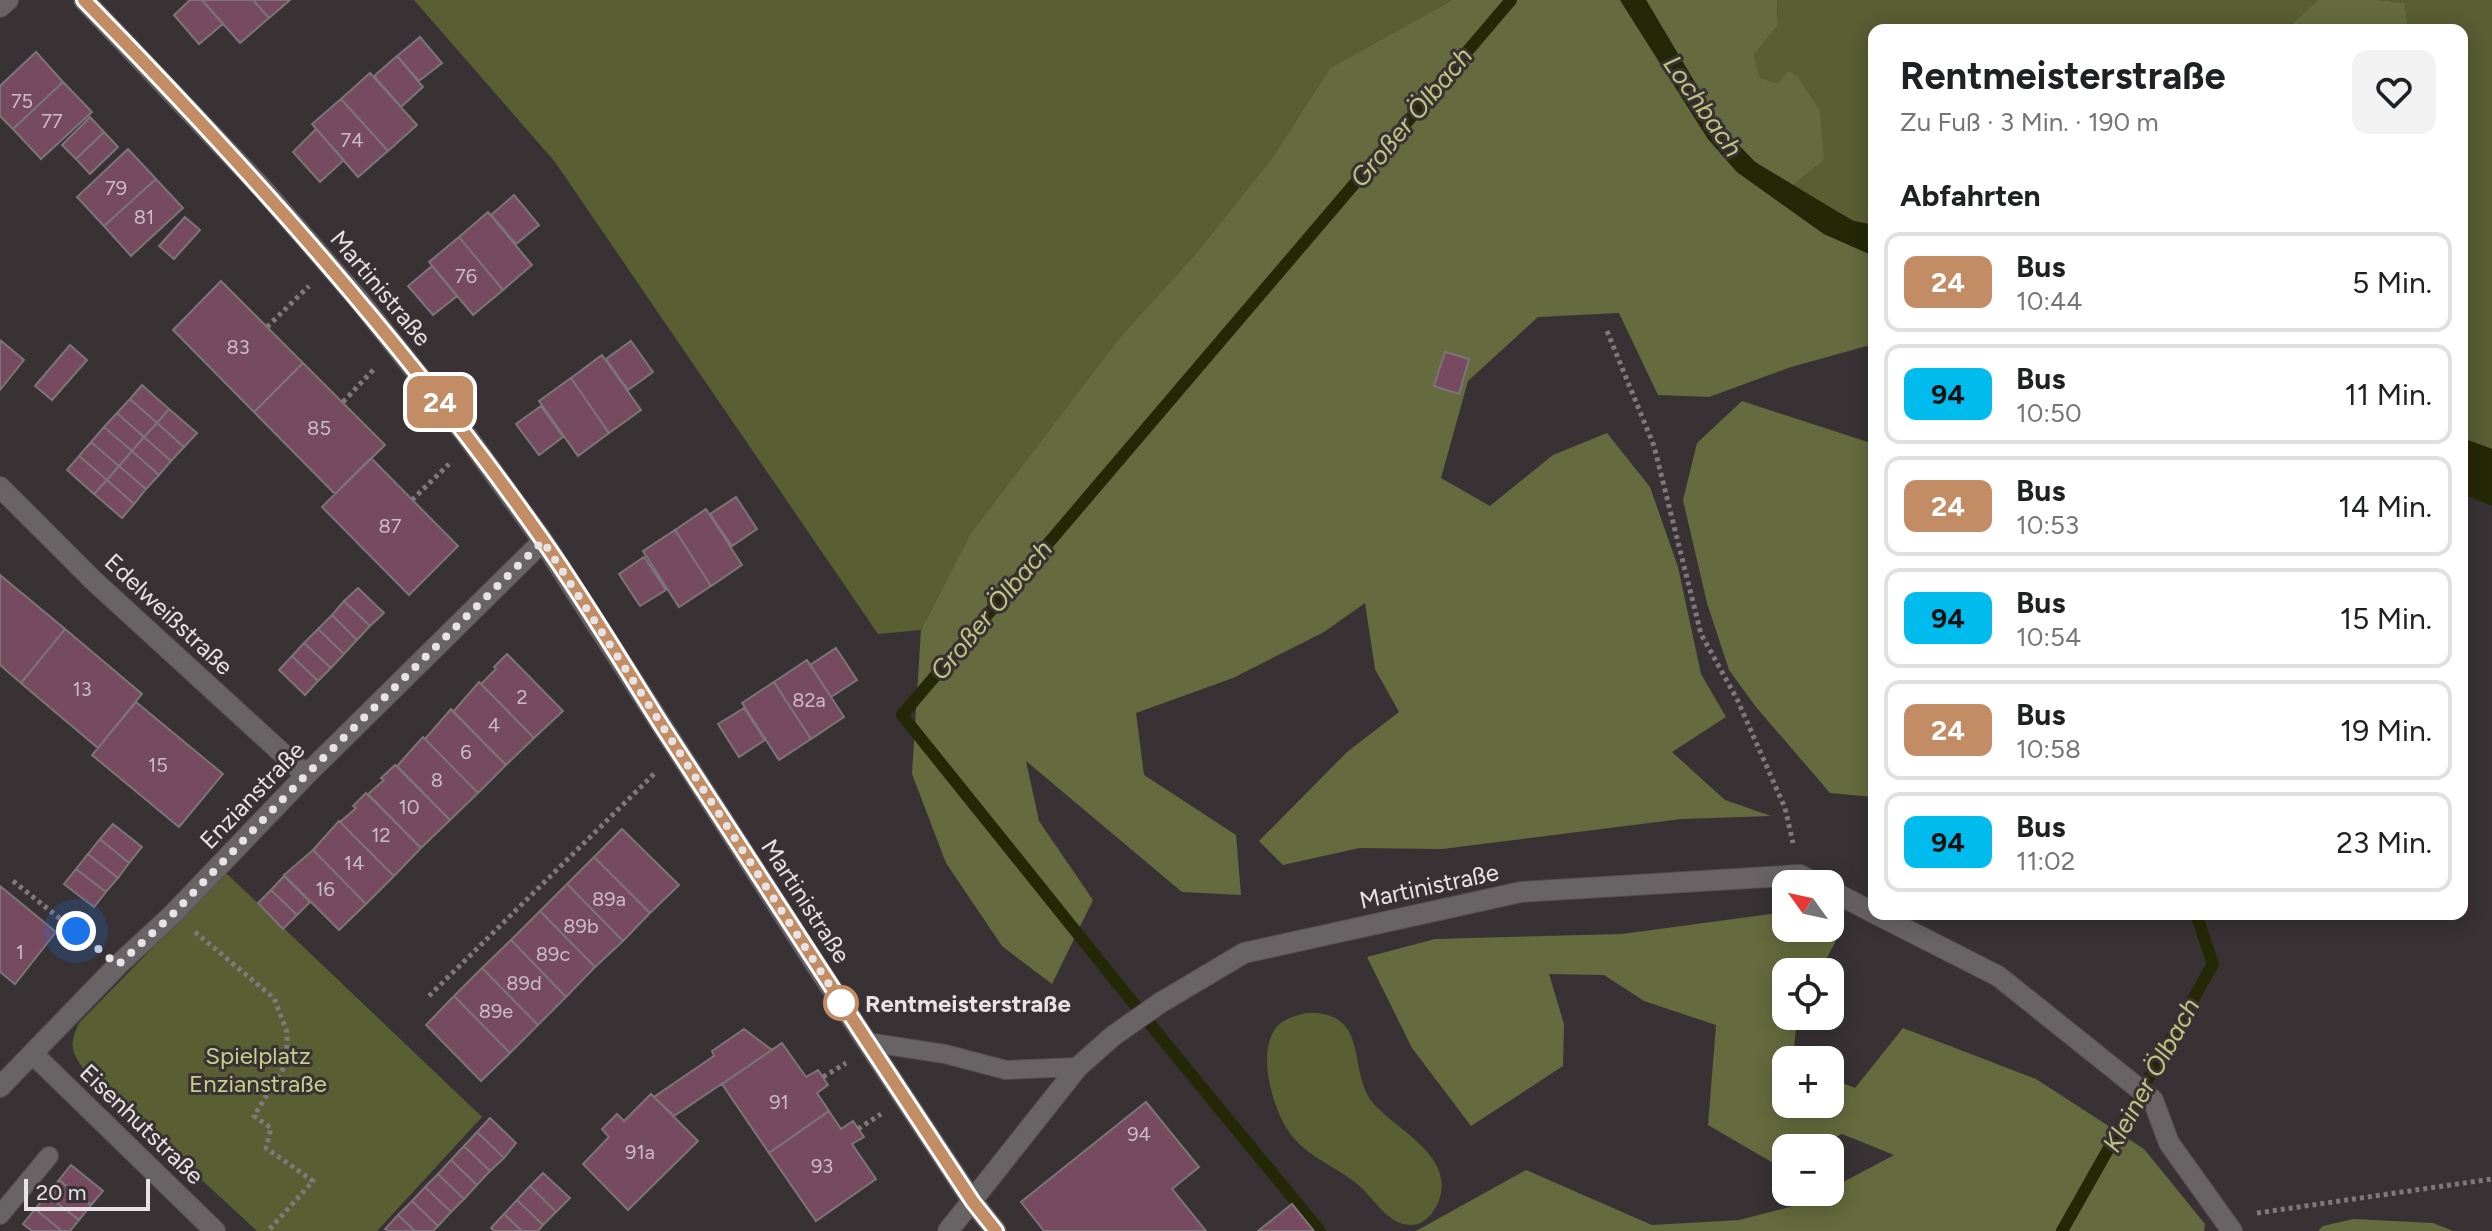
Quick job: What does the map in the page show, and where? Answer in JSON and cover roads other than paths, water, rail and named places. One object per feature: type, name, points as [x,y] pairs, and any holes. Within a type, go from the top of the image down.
[{"type":"street","points":[[0,7],[8,0]]},
{"type":"street","name":"Martinistraße","points":[[84,0],[262,188],[397,346],[471,442],[543,541],[973,1202],[1078,1067],[1113,1036],[1160,1003],[1244,953],[1521,892],[1772,882]]},
{"type":"street","name":"Edelweißstraße","points":[[1,488],[94,581],[306,775]]},
{"type":"street","name":"Enzianstraße","points":[[0,1087],[306,775],[543,541]]},
{"type":"street","points":[[1844,897],[1868,909]]},
{"type":"street","points":[[1889,920],[1998,976],[2153,1100],[2169,1143],[2226,1225]]},
{"type":"street","name":"Eisenhutstraße","points":[[33,1054],[215,1231]]},
{"type":"street","points":[[948,1231],[973,1202],[996,1231]]},
{"type":"lane","points":[[867,1042],[945,1054],[1006,1070],[1078,1067]]},
{"type":"lane","points":[[0,1215],[49,1156]]},
{"type":"water","name":"Lochbach","points":[[1620,0],[1646,0],[1722,128],[1755,162],[1853,221],[1868,224],[1868,253],[1824,234],[1737,172],[1708,139]]},
{"type":"water","points":[[2468,440],[2492,449],[2492,506],[2468,496]]},
{"type":"waterway","name":"Großer Ölbach","points":[[1320,1231],[902,715],[1511,0]]},
{"type":"waterway","name":"Kleiner Ölbach","points":[[2062,1231],[2213,964],[2198,920]]},
{"type":"place","name":"Rentmeisterstraße","points":[[841,1003]]},
{"type":"park label","name":"Spielplatz Enzianstraße","points":[[258,1069]]}]
